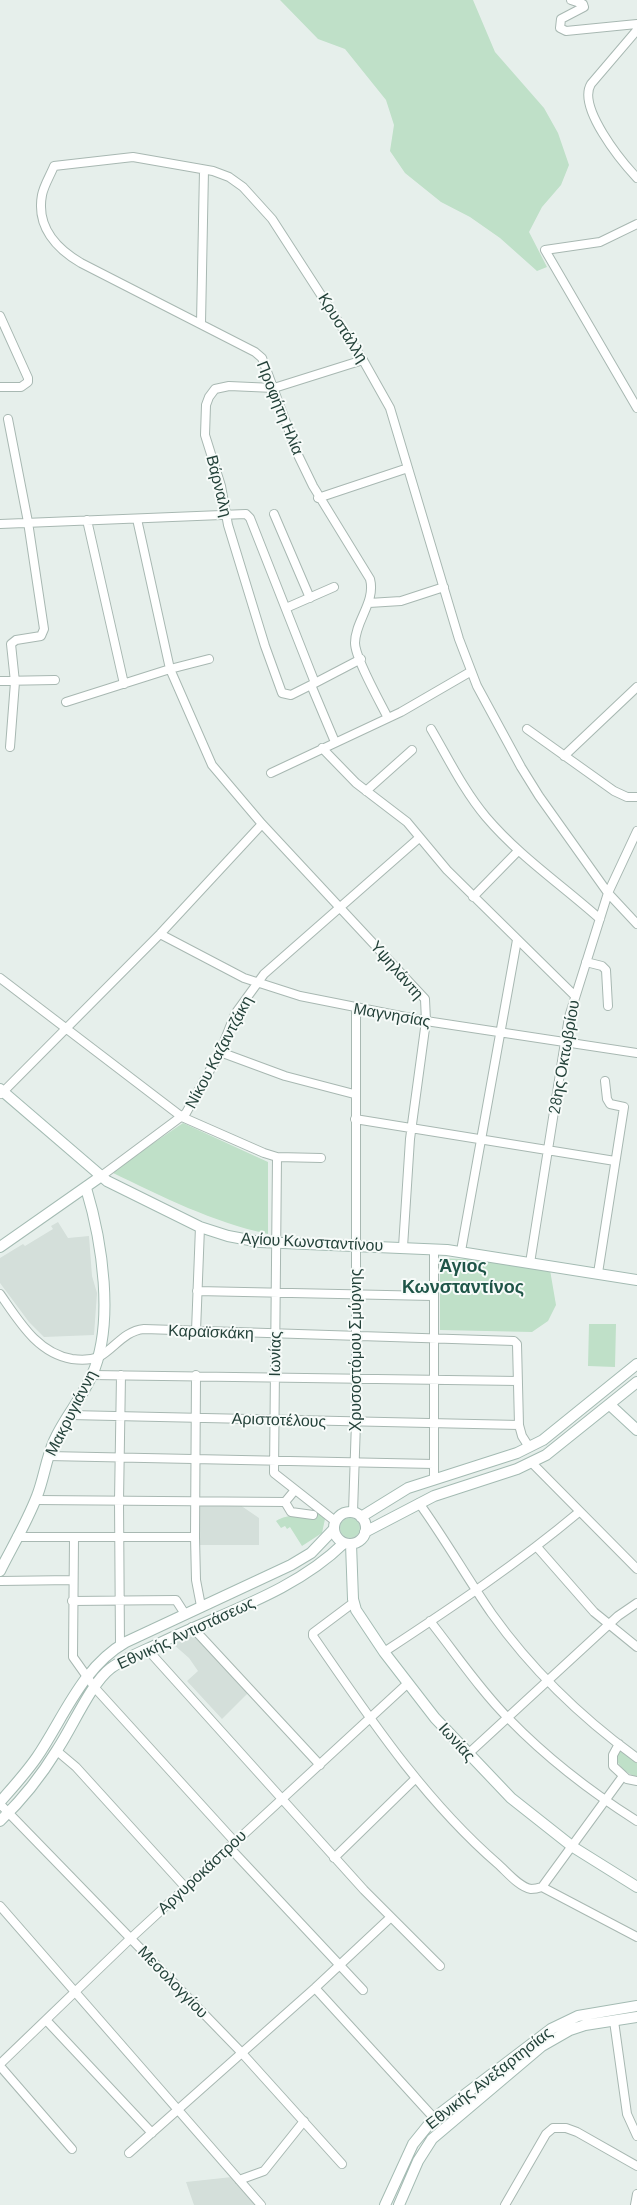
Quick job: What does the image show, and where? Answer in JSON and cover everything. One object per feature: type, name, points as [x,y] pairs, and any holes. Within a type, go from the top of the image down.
[{"type":"main road","name":"Αγίου Κωνσταντίνου","points":[[1,1092],[104,1179],[200,1227],[248,1241],[461,1251],[637,1280]]},
{"type":"main road","points":[[0,1246],[52,1212],[65,1208],[104,1179]]},
{"type":"main road","name":"Μακρυγιάννη","points":[[0,1571],[36,1500],[54,1439],[70,1415],[92,1375],[98,1357],[105,1321],[105,1297],[96,1233],[87,1191]]},
{"type":"main road","points":[[357,1514],[366,1525],[362,1539],[348,1544],[338,1539],[334,1525],[344,1513],[357,1514],[408,1488],[434,1478],[493,1461],[529,1447],[564,1423],[637,1364]]},
{"type":"main road","points":[[365,1532],[419,1503],[532,1463],[559,1446],[637,1382]]},
{"type":"main road","points":[[610,1405],[637,1430]]},
{"type":"main road","name":"Εθνικής Αντιστάσεως","points":[[0,1803],[37,1757],[87,1678],[102,1659],[120,1646],[291,1565],[311,1553],[334,1525]]},
{"type":"main road","points":[[348,1544],[353,1603]]},
{"type":"main road","name":"Εθνικής Αντιστάσεως","points":[[0,1821],[57,1751],[94,1688],[109,1670],[192,1627],[298,1579],[319,1567],[348,1544]]},
{"type":"main road","name":"Ιωνίας","points":[[353,1603],[407,1684],[468,1754],[511,1798],[573,1847],[637,1887]]},
{"type":"main road","name":"Εθνικής Ανεξαρτησίας","points":[[385,2205],[413,2144],[434,2118],[550,2029],[578,2016],[637,2006]]},
{"type":"main road","points":[[399,2205],[423,2150],[443,2128],[542,2046],[558,2036],[585,2025],[637,2017]]},
{"type":"street","points":[[571,0],[583,4],[584,7],[561,19],[560,28],[566,31],[637,24]]},
{"type":"street","points":[[637,30],[592,84],[587,93],[589,105],[610,146],[637,178]]},
{"type":"street","name":"Κρυστάλλη","points":[[54,166],[133,157],[204,170],[229,177],[258,201],[288,243],[363,360],[390,408],[470,672],[520,767],[608,893],[637,924]]},
{"type":"street","name":"Προφήτη Ηλία","points":[[54,166],[41,200],[45,224],[56,246],[81,263],[201,323],[259,355],[265,364],[298,455],[318,498],[368,574],[372,588],[356,640],[361,659],[388,718]]},
{"type":"street","points":[[201,323],[204,170]]},
{"type":"street","points":[[637,224],[600,242],[546,250],[637,408]]},
{"type":"street","points":[[0,316],[14,344],[28,382],[21,387],[0,387]]},
{"type":"street","name":"Βάρναλη","points":[[313,684],[291,695],[282,693],[265,646],[226,516],[220,486],[204,430],[207,402],[212,391],[219,387],[274,388],[363,360]]},
{"type":"street","points":[[8,418],[28,522],[44,629],[41,636],[16,640],[11,644],[15,682],[10,747]]},
{"type":"street","points":[[318,498],[408,468]]},
{"type":"street","points":[[0,524],[242,514],[250,518],[286,608],[335,742]]},
{"type":"street","points":[[274,514],[310,598]]},
{"type":"street","name":"Υψηλάντη","points":[[137,519],[170,669],[209,760],[262,824],[341,907],[421,994],[426,1002],[426,1021],[406,1188],[403,1247]]},
{"type":"street","points":[[87,520],[124,684]]},
{"type":"street","points":[[368,603],[401,601],[444,587]]},
{"type":"street","points":[[286,608],[334,588]]},
{"type":"street","points":[[66,702],[208,658]]},
{"type":"street","points":[[313,684],[361,659]]},
{"type":"street","points":[[271,773],[388,718],[470,672]]},
{"type":"street","points":[[0,681],[55,680]]},
{"type":"street","points":[[564,756],[637,687]]},
{"type":"street","points":[[431,729],[478,807],[518,851],[600,919]]},
{"type":"street","points":[[527,729],[614,790],[627,797],[637,797]]},
{"type":"street","points":[[322,748],[338,767],[404,820],[473,897],[575,996]]},
{"type":"street","points":[[366,791],[412,750]]},
{"type":"street","points":[[1,1092],[160,934],[262,824]]},
{"type":"street","name":"28ης Οκτωβρίου","points":[[530,1263],[565,1043],[575,996],[608,893],[637,830]]},
{"type":"street","name":"Νίκου Καζαντζάκη","points":[[104,1179],[182,1117],[190,1107],[220,1052],[235,1014],[272,966],[419,838]]},
{"type":"street","points":[[473,897],[518,851]]},
{"type":"street","name":"Μαγνησίας","points":[[160,934],[257,984],[300,996],[426,1021],[637,1053]]},
{"type":"street","points":[[461,1251],[517,940]]},
{"type":"street","points":[[586,962],[602,966],[606,970],[608,1006]]},
{"type":"street","points":[[0,978],[182,1117],[228,1139],[277,1157],[321,1158]]},
{"type":"street","name":"Χρυσοστόμου Σμύρνης","points":[[356,1008],[354,1094],[357,1246],[355,1462],[357,1514]]},
{"type":"street","points":[[220,1052],[277,1073],[354,1094]]},
{"type":"street","points":[[598,1273],[614,1161],[624,1107],[610,1104],[607,1099],[605,1082]]},
{"type":"street","points":[[355,1119],[614,1161]]},
{"type":"street","name":"Ιωνίας","points":[[277,1157],[274,1377],[275,1475],[334,1525]]},
{"type":"street","points":[[196,1331],[200,1227]]},
{"type":"street","points":[[434,1249],[434,1478]]},
{"type":"street","points":[[197,1291],[433,1296]]},
{"type":"street","points":[[0,1294],[29,1334],[48,1351],[74,1360],[98,1357]]},
{"type":"street","name":"Καραϊσκάκη","points":[[98,1357],[137,1330],[511,1340],[517,1344],[518,1381]]},
{"type":"street","points":[[92,1375],[518,1381],[518,1425],[529,1447]]},
{"type":"street","points":[[120,1646],[119,1459],[121,1375]]},
{"type":"street","points":[[196,1375],[195,1537],[196,1580],[201,1606]]},
{"type":"street","name":"Αριστοτέλους","points":[[70,1415],[518,1425]]},
{"type":"street","points":[[48,1456],[119,1459],[434,1464]]},
{"type":"street","points":[[532,1463],[637,1569]]},
{"type":"street","points":[[285,1502],[295,1490]]},
{"type":"street","points":[[36,1500],[285,1502]]},
{"type":"street","points":[[285,1502],[291,1512],[313,1515]]},
{"type":"street","points":[[419,1503],[476,1591],[508,1634],[583,1716],[637,1757]]},
{"type":"street","points":[[384,1652],[476,1591],[537,1547],[579,1512]]},
{"type":"street","points":[[17,1537],[195,1537]]},
{"type":"street","points":[[74,1538],[72,1655],[94,1688],[363,1990]]},
{"type":"street","points":[[537,1547],[594,1612],[637,1647]]},
{"type":"street","points":[[0,1581],[73,1580]]},
{"type":"street","points":[[72,1601],[177,1600],[186,1614]]},
{"type":"street","points":[[468,1754],[609,1625],[637,1602]]},
{"type":"street","points":[[353,1603],[312,1635],[415,1779],[480,1848],[509,1874],[529,1888],[542,1887],[637,1938]]},
{"type":"street","points":[[430,1622],[508,1718],[551,1759],[606,1801],[637,1821]]},
{"type":"street","points":[[192,1627],[320,1765]]},
{"type":"street","points":[[146,1650],[283,1798],[334,1858],[440,1966]]},
{"type":"street","name":"Αργυροκάστρου","points":[[0,2065],[76,1994],[131,1938],[407,1684]]},
{"type":"street","points":[[619,1744],[612,1762],[623,1776],[637,1781]]},
{"type":"street","points":[[57,1751],[76,1767],[186,1888]]},
{"type":"street","points":[[542,1887],[623,1776]]},
{"type":"street","points":[[334,1858],[415,1779]]},
{"type":"street","name":"Μεσολογγίου","points":[[0,1803],[241,2052],[342,2164]]},
{"type":"street","points":[[0,1906],[261,2205]]},
{"type":"street","points":[[129,2153],[315,1988],[391,1917]]},
{"type":"street","points":[[315,1988],[434,2118]]},
{"type":"street","points":[[46,2020],[152,2133]]},
{"type":"street","points":[[614,2021],[627,2114],[637,2136]]},
{"type":"street","points":[[0,2065],[72,2149]]},
{"type":"street","points":[[239,2180],[264,2171],[304,2121]]},
{"type":"street","points":[[505,2205],[546,2134],[553,2128],[561,2127],[577,2132],[637,2166]]},
{"type":"street","points":[[635,2205],[637,2194]]},
{"type":"shaded area","points":[[58,1222],[68,1238],[89,1236],[92,1276],[97,1293],[94,1335],[44,1337],[29,1322],[0,1283],[0,1258],[53,1229],[51,1226]]},
{"type":"shaded area","points":[[200,1505],[240,1505],[259,1518],[259,1545],[200,1545]]},
{"type":"shaded area","points":[[196,1634],[250,1691],[222,1719],[187,1681],[198,1671],[189,1658],[173,1644]]},
{"type":"shaded area","points":[[232,2177],[258,2205],[194,2205],[186,2182]]},
{"type":"green space","points":[[280,0],[473,0],[495,52],[544,108],[558,133],[569,165],[561,185],[542,207],[529,232],[547,267],[537,271],[500,238],[470,217],[441,202],[405,173],[390,151],[394,125],[386,100],[345,49],[318,39]]},
{"type":"green space","points":[[183,1123],[268,1162],[268,1234],[207,1216],[111,1172]]},
{"type":"green space","points":[[440,1258],[483,1260],[550,1270],[556,1305],[548,1321],[532,1332],[440,1330]]},
{"type":"green space","points":[[589,1324],[616,1324],[615,1367],[588,1366]]},
{"type":"green space","points":[[317,1512],[325,1519],[322,1533],[302,1546],[290,1527],[287,1529],[285,1526],[281,1528],[276,1521],[288,1516],[307,1516]]},
{"type":"green space","points":[[346,1518],[354,1518],[360,1524],[360,1532],[354,1538],[346,1538],[340,1532],[340,1524]]},
{"type":"green space","points":[[620,1749],[637,1763],[637,1777],[619,1765],[616,1758]]},
{"type":"district","name":"Άγιος Κωνσταντίνος","points":[[463,1276]]}]
